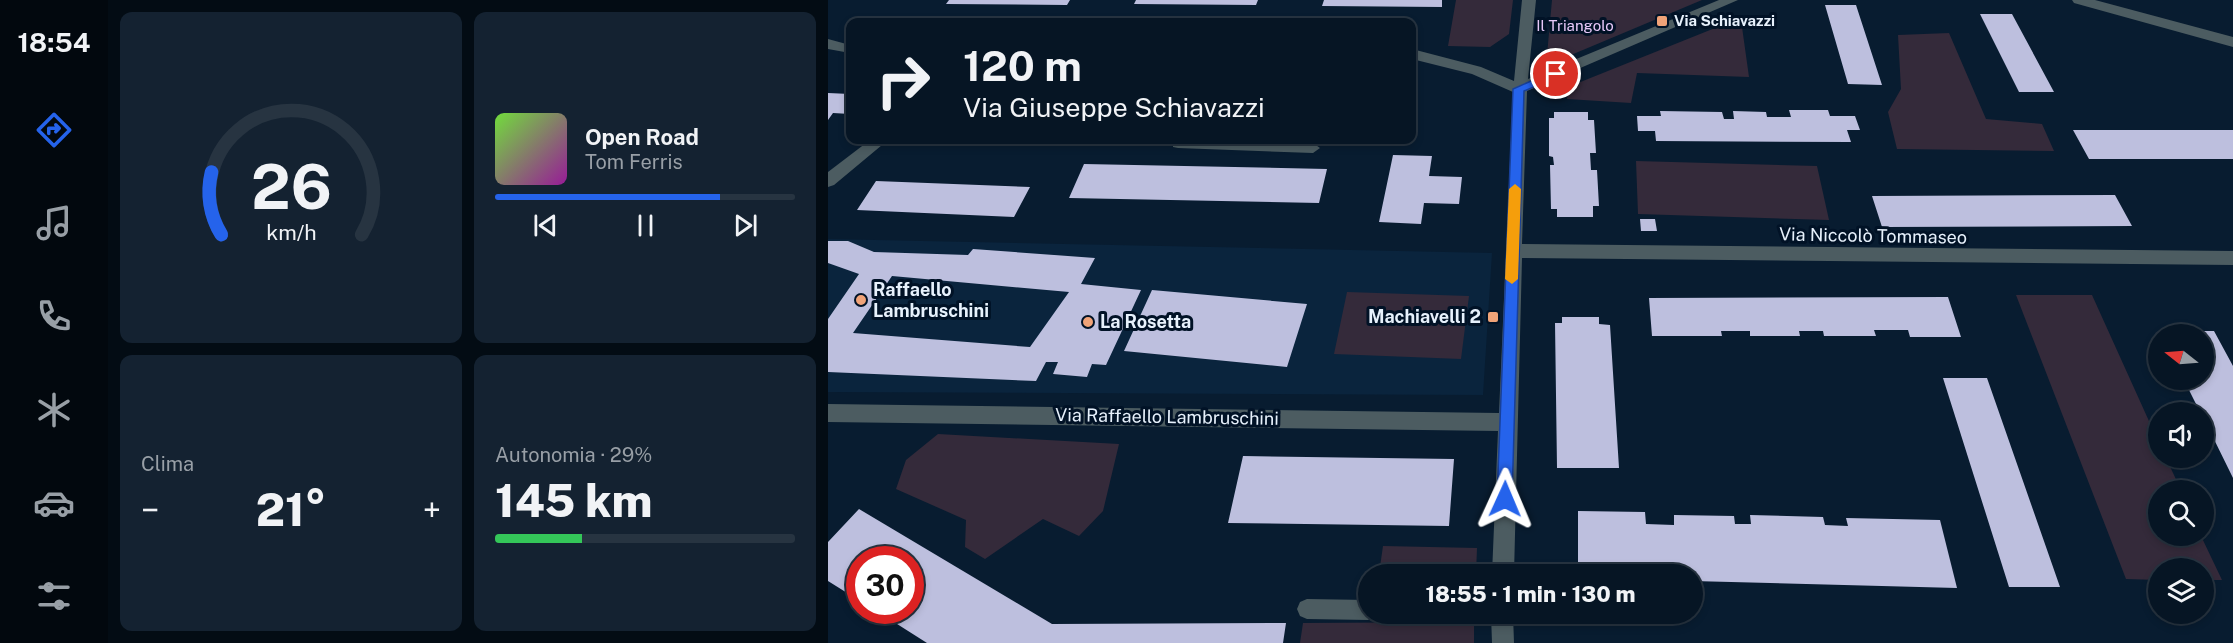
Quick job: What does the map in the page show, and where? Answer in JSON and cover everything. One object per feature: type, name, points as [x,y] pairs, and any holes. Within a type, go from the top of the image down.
[{"type":"street","points":[[1503,564],[1506,422],[1519,89],[1529,0]]},
{"type":"street","points":[[1416,55],[1476,70],[1519,89],[1731,0]]},
{"type":"street","points":[[2079,0],[2233,42]]},
{"type":"street","points":[[828,44],[846,48]]},
{"type":"street","points":[[828,180],[875,144]]},
{"type":"street","name":"Via Niccolò Tommaseo","points":[[1513,251],[2233,258]]},
{"type":"street","name":"Via Raffaello Lambruschini","points":[[828,413],[1506,422]]},
{"type":"street","points":[[1502,624],[1503,643]]},
{"type":"lane","points":[[1260,144],[1313,148]]},
{"type":"lane","points":[[1308,609],[1358,610]]},
{"type":"shaded area","points":[[828,239],[1492,253],[1483,395],[828,392]]},
{"type":"green space","points":[[1456,0],[1513,0],[1509,34],[1490,47],[1448,46]]},
{"type":"green space","name":"Il Triangolo","points":[[1552,0],[1702,0],[1571,55],[1547,55]]},
{"type":"green space","points":[[1725,24],[1742,27],[1749,77],[1637,73],[1631,103],[1567,99],[1568,87]]},
{"type":"green space","points":[[1949,33],[1986,119],[2042,124],[2054,151],[1897,149],[1888,112],[1901,89],[1898,35]]},
{"type":"green space","points":[[1636,161],[1817,166],[1829,220],[1638,214]]},
{"type":"green space","points":[[1347,292],[1469,296],[1461,359],[1334,354]]},
{"type":"green space","points":[[2016,295],[2092,295],[2148,419],[2148,468],[2171,468],[2176,480],[2148,480],[2148,546],[2206,546],[2212,558],[2148,558],[2148,580],[2126,579]]},
{"type":"green space","points":[[938,434],[1119,444],[1103,511],[1079,536],[1043,519],[985,559],[965,547],[966,520],[896,489],[906,460]]},
{"type":"green space","points":[[1383,546],[1477,548],[1476,564],[1380,564]]},
{"type":"green space","points":[[2214,563],[2222,580],[2214,580]]},
{"type":"green space","points":[[1303,623],[1474,624],[1474,643],[1300,643]]},
{"type":"building","points":[[949,0],[1070,0],[1067,5],[946,4]]},
{"type":"building","points":[[1136,0],[1258,0],[1256,5],[1134,4]]},
{"type":"building","points":[[1324,0],[1442,0],[1442,7],[1322,6]]},
{"type":"building","points":[[1825,5],[1856,5],[1882,85],[1848,84]]},
{"type":"building","points":[[1980,14],[2012,14],[2054,92],[2019,92]]},
{"type":"building","points":[[828,93],[846,94],[846,114],[833,113],[828,120]]},
{"type":"building","points":[[1789,110],[1828,110],[1830,116],[1855,116],[1860,130],[1847,130],[1851,142],[1656,141],[1655,131],[1638,131],[1637,116],[1661,116],[1660,111],[1722,112],[1724,119],[1734,119],[1733,111],[1766,112],[1767,117],[1791,117]]},
{"type":"building","points":[[1554,112],[1588,112],[1588,120],[1594,120],[1596,153],[1590,153],[1591,170],[1597,170],[1599,206],[1593,206],[1593,217],[1557,217],[1557,209],[1551,209],[1550,165],[1554,165],[1553,157],[1549,156],[1549,118],[1554,118]]},
{"type":"building","points":[[2073,130],[2233,130],[2233,159],[2089,159]]},
{"type":"building","points":[[1393,155],[1432,156],[1429,176],[1462,177],[1459,204],[1424,203],[1421,224],[1379,222]]},
{"type":"building","points":[[1084,164],[1327,169],[1319,203],[1069,198]]},
{"type":"building","points":[[876,181],[1030,187],[1014,217],[857,210]]},
{"type":"building","points":[[2115,195],[2132,226],[1882,227],[1872,196]]},
{"type":"building","points":[[1640,219],[1655,219],[1657,231],[1641,231]]},
{"type":"building","points":[[828,241],[848,241],[874,252],[968,255],[973,249],[1095,258],[1081,284],[1141,290],[1106,365],[1092,364],[1087,377],[1053,374],[1058,362],[1046,362],[1036,381],[828,372],[828,319],[859,274],[828,263]],"holes":[[[892,276],[1069,292],[1030,347],[853,333]]]},
{"type":"building","points":[[1152,290],[1307,304],[1287,367],[1124,351]]},
{"type":"building","points":[[1948,297],[1961,337],[1910,337],[1908,330],[1874,330],[1876,336],[1824,336],[1823,331],[1799,331],[1800,336],[1750,336],[1750,331],[1721,331],[1722,336],[1652,336],[1649,298]]},
{"type":"building","points":[[1562,317],[1599,317],[1599,324],[1610,325],[1619,468],[1557,468],[1555,323],[1562,323]]},
{"type":"building","points":[[2214,331],[2233,366],[2233,478],[2214,439],[2214,402],[2195,402],[2189,390],[2214,390]]},
{"type":"building","points":[[1943,378],[1987,378],[2060,587],[2009,587]]},
{"type":"building","points":[[1243,456],[1454,459],[1449,526],[1228,523]]},
{"type":"building","points":[[859,509],[921,546],[846,546],[846,592],[828,581],[828,542]]},
{"type":"building","points":[[1578,511],[1645,512],[1646,524],[1674,525],[1674,515],[1734,516],[1735,524],[1751,524],[1750,515],[1823,517],[1825,525],[1848,526],[1846,518],[1940,520],[1957,588],[1703,581],[1703,564],[1578,564]]},
{"type":"building","points":[[924,548],[1052,624],[1286,623],[1283,643],[927,643],[897,624],[924,624]]},
{"type":"slow traffic","points":[[1512,279],[1515,189]]},
{"type":"place","name":"Via Schiavazzi","points":[[1662,21]]},
{"type":"place","name":"Raffaello Lambruschini","points":[[861,300]]},
{"type":"place","name":"Machiavelli 2","points":[[1493,317]]},
{"type":"place","name":"La Rosetta","points":[[1088,322]]},
{"type":"route","points":[[1505,499],[1519,89],[1556,74]]}]
